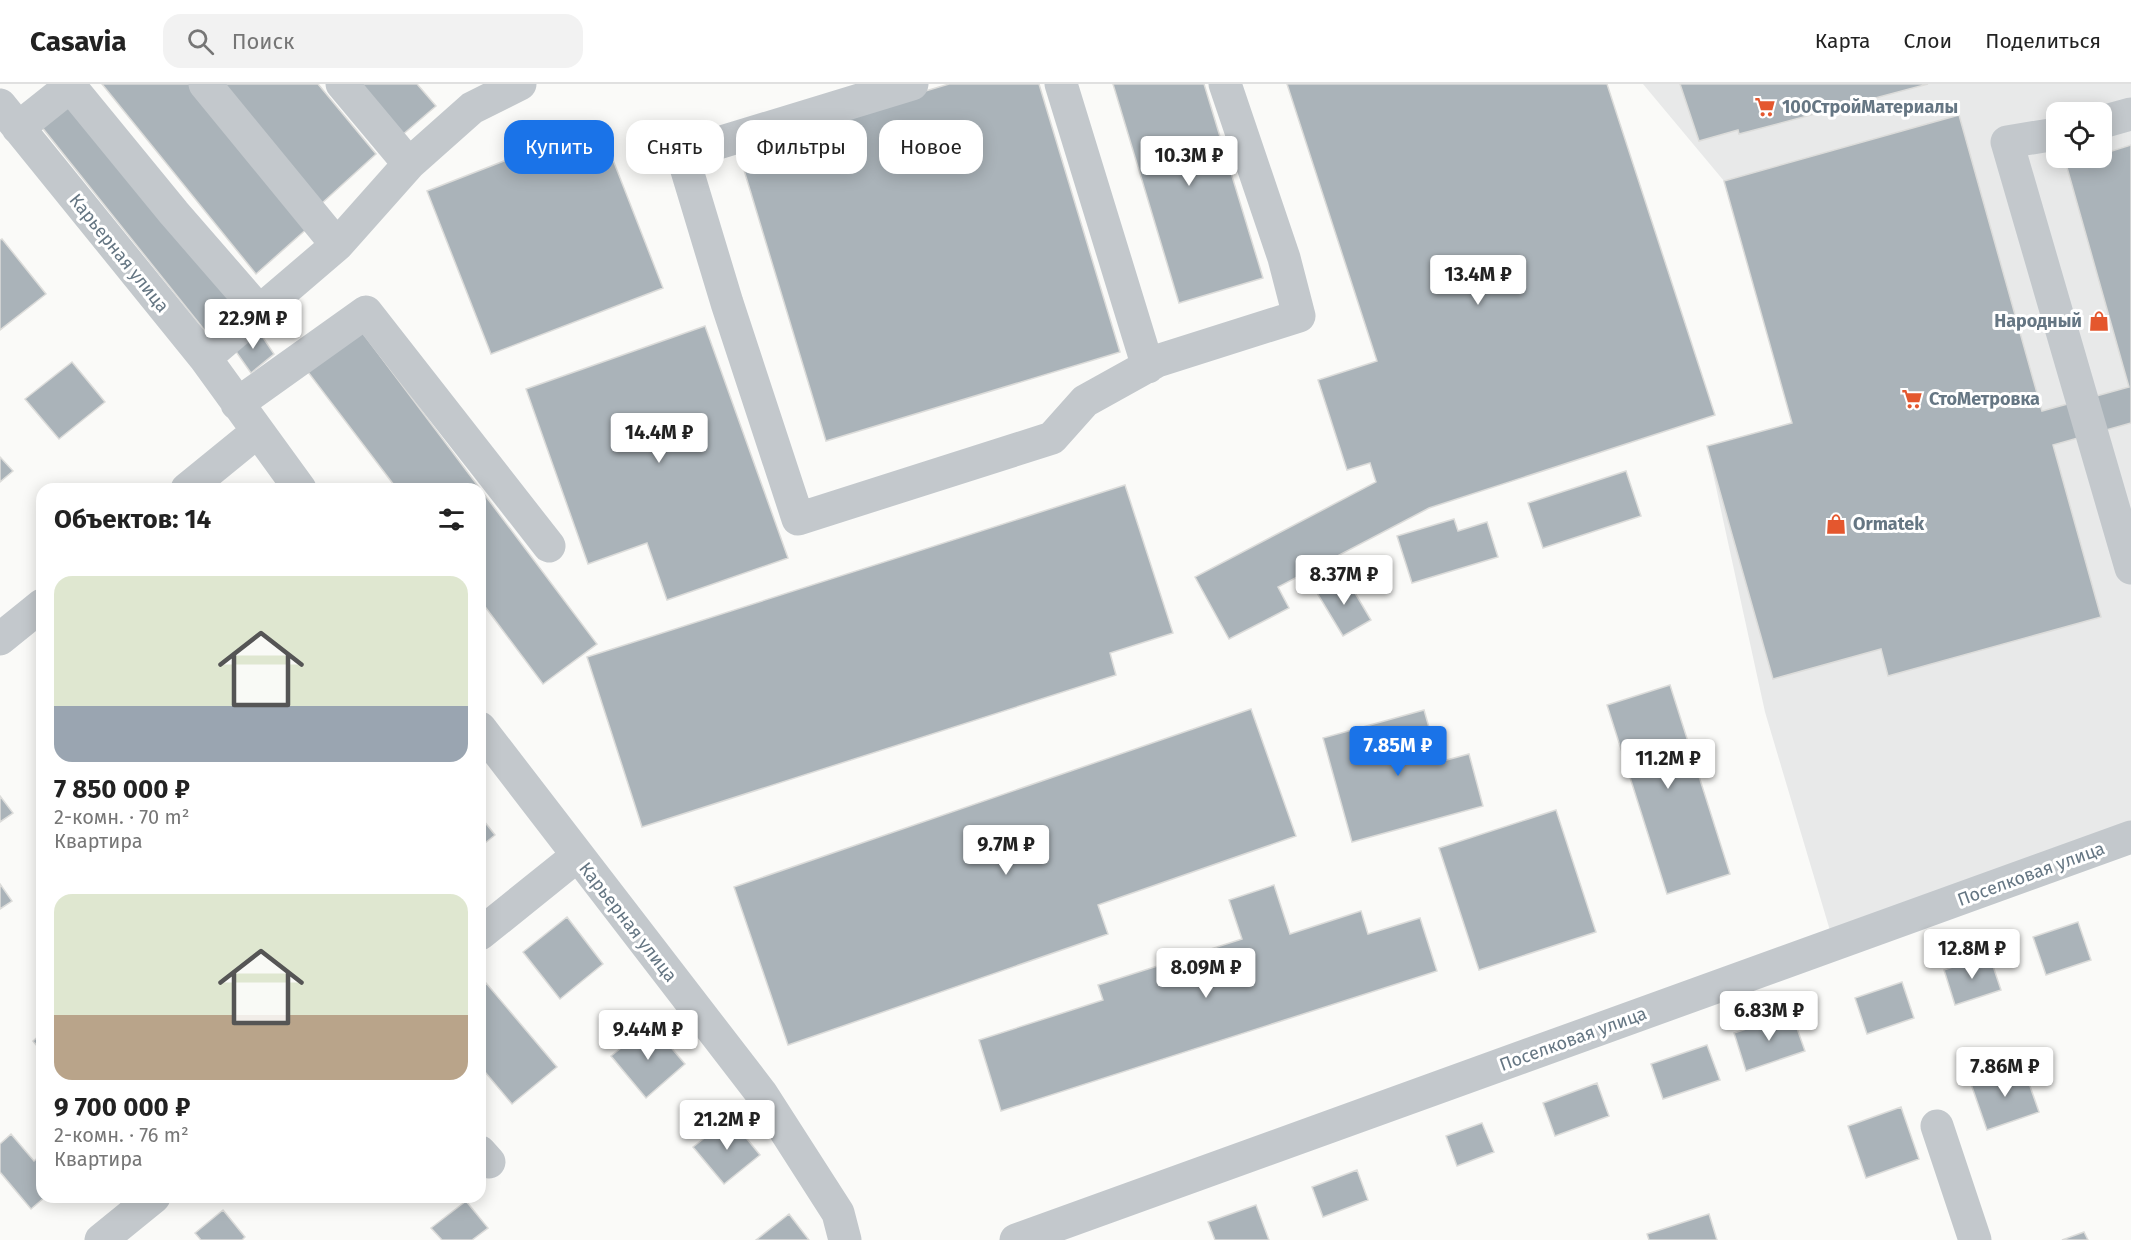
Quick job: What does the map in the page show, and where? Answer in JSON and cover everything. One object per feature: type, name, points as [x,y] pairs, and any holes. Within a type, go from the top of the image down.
[{"type":"street","points":[[205,84],[337,245]]},
{"type":"street","points":[[342,84],[409,164]]},
{"type":"street","points":[[205,358],[337,245],[409,164],[472,108],[520,84]]},
{"type":"street","points":[[912,84],[682,154],[727,303],[798,519],[1052,438],[1085,401],[1157,361],[1299,316],[1284,258],[1225,84]]},
{"type":"street","points":[[1061,84],[1148,367]]},
{"type":"street","points":[[9,116],[72,85],[174,213],[260,312]]},
{"type":"street","points":[[2112,119],[2131,114]]},
{"type":"street","name":"Карьерная улица","points":[[9,116],[205,358],[295,483]]},
{"type":"street","points":[[2046,136],[2007,142],[2131,568]]},
{"type":"street","points":[[237,404],[366,312],[549,546]]},
{"type":"street","points":[[194,483],[257,432]]},
{"type":"street","points":[[0,639],[36,610]]},
{"type":"street","name":"Карьерная улица","points":[[486,736],[761,1093],[838,1213],[845,1240]]},
{"type":"street","name":"Поселковая улица","points":[[1016,1240],[2131,837]]},
{"type":"street","points":[[486,929],[577,856]]},
{"type":"street","points":[[1937,1126],[1975,1240]]},
{"type":"street","points":[[101,1240],[147,1203]]},
{"type":"shaded area","points":[[1643,84],[2131,84],[2131,845],[1834,944],[1765,712],[1707,446],[1792,422],[1724,181]]},
{"type":"building","points":[[102,84],[193,84],[310,226],[256,274]]},
{"type":"building","points":[[224,84],[318,84],[376,154],[321,204]]},
{"type":"building","points":[[358,84],[417,84],[436,106],[401,136]]},
{"type":"building","points":[[949,84],[1039,84],[1120,352],[826,441],[745,174],[867,174],[867,120],[828,120]]},
{"type":"building","points":[[1113,84],[1204,84],[1263,278],[1179,303]]},
{"type":"building","points":[[1287,84],[1607,84],[1715,415],[1429,508],[1278,587],[1289,608],[1229,639],[1195,577],[1376,482],[1370,463],[1347,470],[1318,380],[1377,361]]},
{"type":"building","name":"100СтройМатериалы","points":[[1680,84],[1928,84],[1739,134],[1738,130],[1699,141]]},
{"type":"building","points":[[73,100],[238,302],[206,332],[41,126]]},
{"type":"building","name":"СтоМетровка","points":[[1959,115],[2042,411],[2129,387],[2067,168],[2112,168],[2112,151],[2131,145],[2131,423],[2053,445],[2101,617],[1888,676],[1881,649],[1773,679],[1707,446],[1792,423],[1724,181]]},
{"type":"building","points":[[504,161],[504,174],[614,174],[614,162],[663,288],[491,354],[427,191]]},
{"type":"building","points":[[2,239],[46,294],[0,330],[0,240]]},
{"type":"building","points":[[705,326],[788,558],[667,600],[647,543],[588,564],[526,389]]},
{"type":"building","points":[[256,327],[274,354],[251,373],[232,346]]},
{"type":"building","points":[[362,332],[476,483],[392,483],[308,372]]},
{"type":"building","points":[[72,362],[105,402],[59,439],[25,399]]},
{"type":"building","points":[[0,457],[13,471],[0,482]]},
{"type":"building","points":[[1626,471],[1641,516],[1543,548],[1528,503]]},
{"type":"building","points":[[1125,485],[1173,633],[1110,653],[1116,675],[642,827],[587,657]]},
{"type":"building","points":[[486,497],[597,644],[543,684],[486,608]]},
{"type":"building","points":[[1454,519],[1458,531],[1487,522],[1498,557],[1412,583],[1397,536]]},
{"type":"building","points":[[1345,576],[1371,620],[1343,636],[1317,593]]},
{"type":"building","points":[[1670,685],[1730,874],[1667,894],[1607,705]]},
{"type":"building","points":[[1251,709],[1296,836],[1098,905],[1108,934],[788,1045],[734,887]]},
{"type":"building","points":[[1424,710],[1439,762],[1469,754],[1483,806],[1352,842],[1323,738]]},
{"type":"building","points":[[0,796],[13,813],[0,822]]},
{"type":"building","points":[[1556,810],[1596,932],[1479,970],[1439,848]]},
{"type":"building","points":[[486,824],[495,835],[486,842]]},
{"type":"building","points":[[0,884],[12,901],[0,909]]},
{"type":"building","points":[[1274,885],[1290,934],[1361,911],[1368,934],[1420,918],[1437,971],[1001,1111],[979,1040],[1103,1000],[1098,985],[1242,939],[1229,900]]},
{"type":"building","points":[[567,917],[603,964],[560,999],[523,952]]},
{"type":"building","points":[[2078,922],[2091,960],[2046,975],[2033,937]]},
{"type":"building","points":[[1989,954],[2001,990],[1955,1005],[1944,970]]},
{"type":"building","points":[[1902,982],[1914,1018],[1867,1034],[1855,998]]},
{"type":"building","points":[[486,983],[557,1067],[512,1104],[486,1073]]},
{"type":"building","points":[[1792,1014],[1805,1051],[1746,1071],[1734,1033]]},
{"type":"building","points":[[651,1024],[685,1064],[646,1098],[611,1056]]},
{"type":"building","points":[[1707,1045],[1720,1080],[1663,1099],[1651,1064]]},
{"type":"building","points":[[2023,1066],[2039,1112],[1987,1130],[1971,1084]]},
{"type":"building","points":[[1597,1083],[1609,1116],[1555,1136],[1543,1103]]},
{"type":"building","points":[[1901,1107],[1919,1159],[1866,1178],[1848,1126]]},
{"type":"building","points":[[730,1118],[760,1155],[724,1184],[693,1147]]},
{"type":"building","points":[[1482,1123],[1494,1152],[1457,1166],[1446,1136]]},
{"type":"building","points":[[11,1134],[34,1161],[36,1159],[36,1203],[38,1203],[31,1209],[0,1172],[0,1144]]},
{"type":"building","points":[[1357,1170],[1368,1200],[1323,1217],[1312,1187]]},
{"type":"building","points":[[463,1203],[468,1203],[488,1228],[472,1240],[442,1240],[431,1228]]},
{"type":"building","points":[[1256,1205],[1269,1240],[1215,1240],[1208,1222]]},
{"type":"building","points":[[223,1210],[245,1237],[242,1240],[201,1240],[195,1233]]},
{"type":"building","points":[[789,1214],[809,1240],[756,1240]]},
{"type":"building","points":[[1709,1214],[1717,1240],[1649,1240],[1647,1234]]},
{"type":"building","points":[[2084,1232],[2088,1240],[2062,1240]]},
{"type":"place","name":"100СтройМатериалы","points":[[1765,107]]},
{"type":"place","name":"Народный","points":[[2099,321]]},
{"type":"place","name":"СтоМетровка","points":[[1912,399]]},
{"type":"place","name":"Ormatek","points":[[1836,524]]}]
